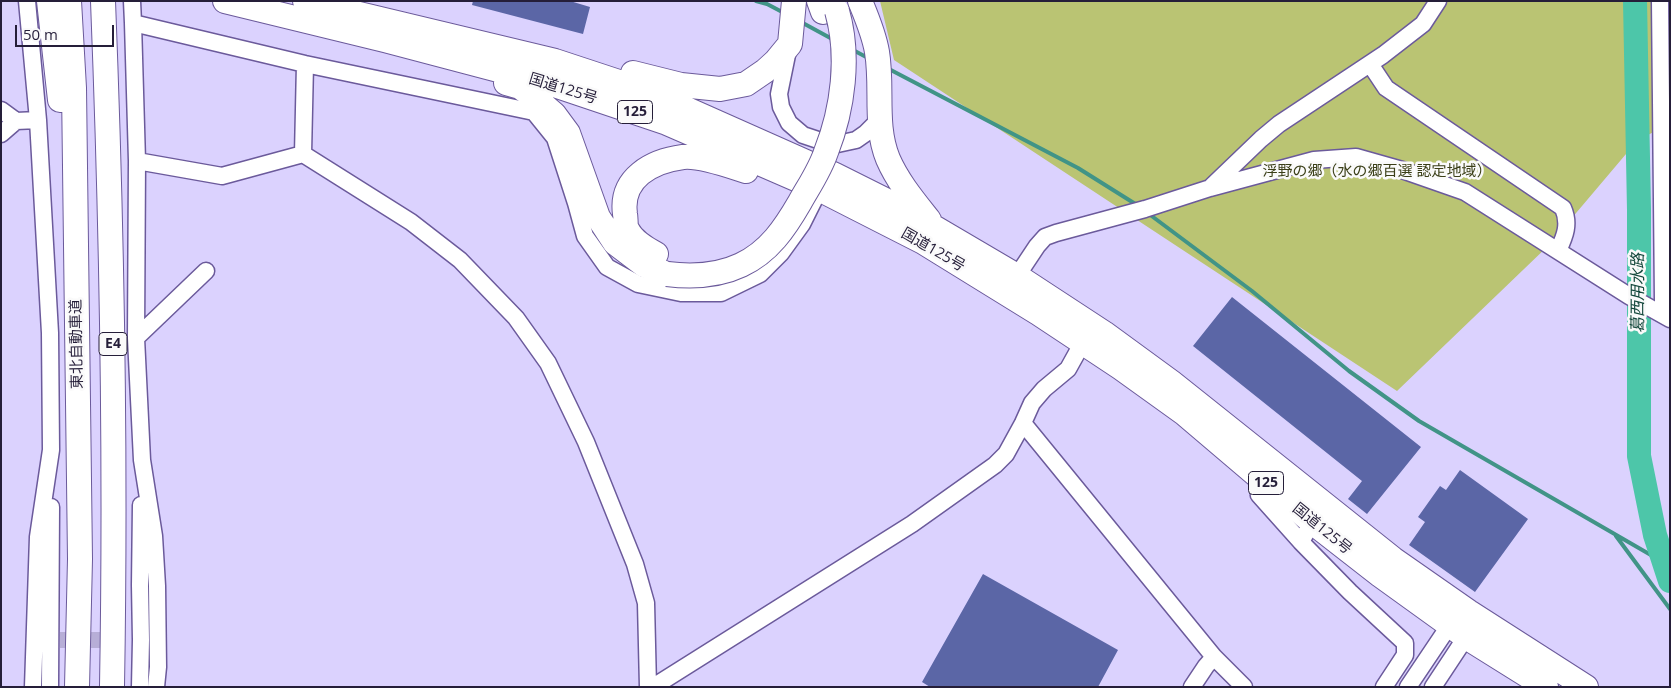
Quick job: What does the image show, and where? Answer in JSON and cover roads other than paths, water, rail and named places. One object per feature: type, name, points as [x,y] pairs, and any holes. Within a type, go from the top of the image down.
[{"type":"highway","points":[[49,1],[76,231]]},
{"type":"highway","name":"東北自動車道","points":[[69,1],[74,88],[80,559],[77,687]]},
{"type":"highway","name":"E4","points":[[104,1],[113,334],[114,560],[112,687]]},
{"type":"highway","name":"国道125号","points":[[305,1],[556,61],[646,91],[835,175],[935,227],[1012,284],[1083,342],[1185,414],[1266,483],[1306,532],[1380,575],[1457,631],[1546,687]]},
{"type":"highway","points":[[860,1],[870,24],[877,52],[879,120],[888,158],[896,174],[935,227]]},
{"type":"highway","points":[[556,61],[585,61],[681,85],[720,89],[746,84],[776,61],[791,38],[794,2]]},
{"type":"highway","name":"国道125号","points":[[231,3],[385,40],[550,84],[668,123],[820,189],[923,242],[1012,284],[1104,333],[1171,382],[1393,559],[1469,612],[1586,687]]},
{"type":"highway","points":[[385,40],[411,56],[520,87],[554,114],[568,133],[598,217],[615,243],[644,265],[669,268],[704,276],[742,265],[763,251],[786,225],[823,161],[835,123],[844,60],[841,25],[828,6]]},
{"type":"highway","points":[[669,268],[636,241],[627,228],[624,203],[626,193],[642,171],[666,160],[686,157],[723,163],[763,177],[790,176]]},
{"type":"street","points":[[27,1],[38,120],[50,333],[55,640],[50,687]]},
{"type":"street","points":[[132,1],[137,161],[136,338],[142,460],[140,585],[136,640],[140,687]]},
{"type":"street","points":[[1210,188],[1279,124],[1370,64],[1423,24],[1438,1]]},
{"type":"street","points":[[1660,1],[1666,72],[1666,247],[1663,301],[1670,318]]},
{"type":"street","points":[[133,23],[305,64],[534,112],[555,138],[576,203],[584,236],[608,268],[638,284],[681,293],[721,294],[760,274],[781,253],[802,224],[820,189]]},
{"type":"street","points":[[791,38],[779,94],[781,107],[789,123],[803,134],[832,144],[856,140],[879,120]]},
{"type":"street","points":[[303,154],[305,64]]},
{"type":"street","points":[[1370,64],[1386,88],[1563,208],[1566,217],[1566,233],[1558,251]]},
{"type":"street","points":[[1,110],[16,121]]},
{"type":"street","points":[[1,134],[16,121],[38,120]]},
{"type":"street","points":[[137,161],[222,176],[303,154],[411,222],[460,260],[516,318],[544,356],[586,442],[635,564],[646,603],[648,687]]},
{"type":"street","points":[[1012,284],[1045,237],[1146,209],[1210,188],[1314,160],[1356,158],[1402,170],[1465,192],[1629,296],[1670,318]]},
{"type":"street","points":[[136,338],[206,271]]},
{"type":"street","points":[[653,687],[912,524],[995,465],[1006,454],[1024,423],[1032,403],[1044,389],[1068,369],[1083,342]]},
{"type":"street","points":[[1024,423],[1214,657],[1244,687]]},
{"type":"street","points":[[33,687],[38,538],[51,450]]},
{"type":"street","points":[[142,460],[154,536],[157,586],[158,666],[156,687]]},
{"type":"street","points":[[1306,532],[1350,592],[1405,643],[1405,655],[1384,687]]},
{"type":"street","points":[[1408,687],[1457,631],[1469,612]]},
{"type":"street","points":[[1433,687],[1457,631]]},
{"type":"street","points":[[1192,687],[1214,657]]},
{"type":"waterway","points":[[756,1],[767,4],[786,14]]},
{"type":"waterway","name":"葛西用水路","points":[[1635,1],[1639,210],[1639,456],[1655,535],[1670,581]]},
{"type":"waterway","points":[[801,22],[834,40]]},
{"type":"waterway","points":[[851,49],[870,59]]},
{"type":"waterway","points":[[887,68],[1078,168],[1137,205]]},
{"type":"waterway","points":[[1149,214],[1252,291],[1349,371],[1419,421],[1663,562]]},
{"type":"waterway","points":[[1616,536],[1670,609]]},
{"type":"tunnel","points":[[60,640],[131,640]]},
{"type":"park label","name":"浮野の郷（水の郷百選 認定地域）","points":[[1377,172]]}]
